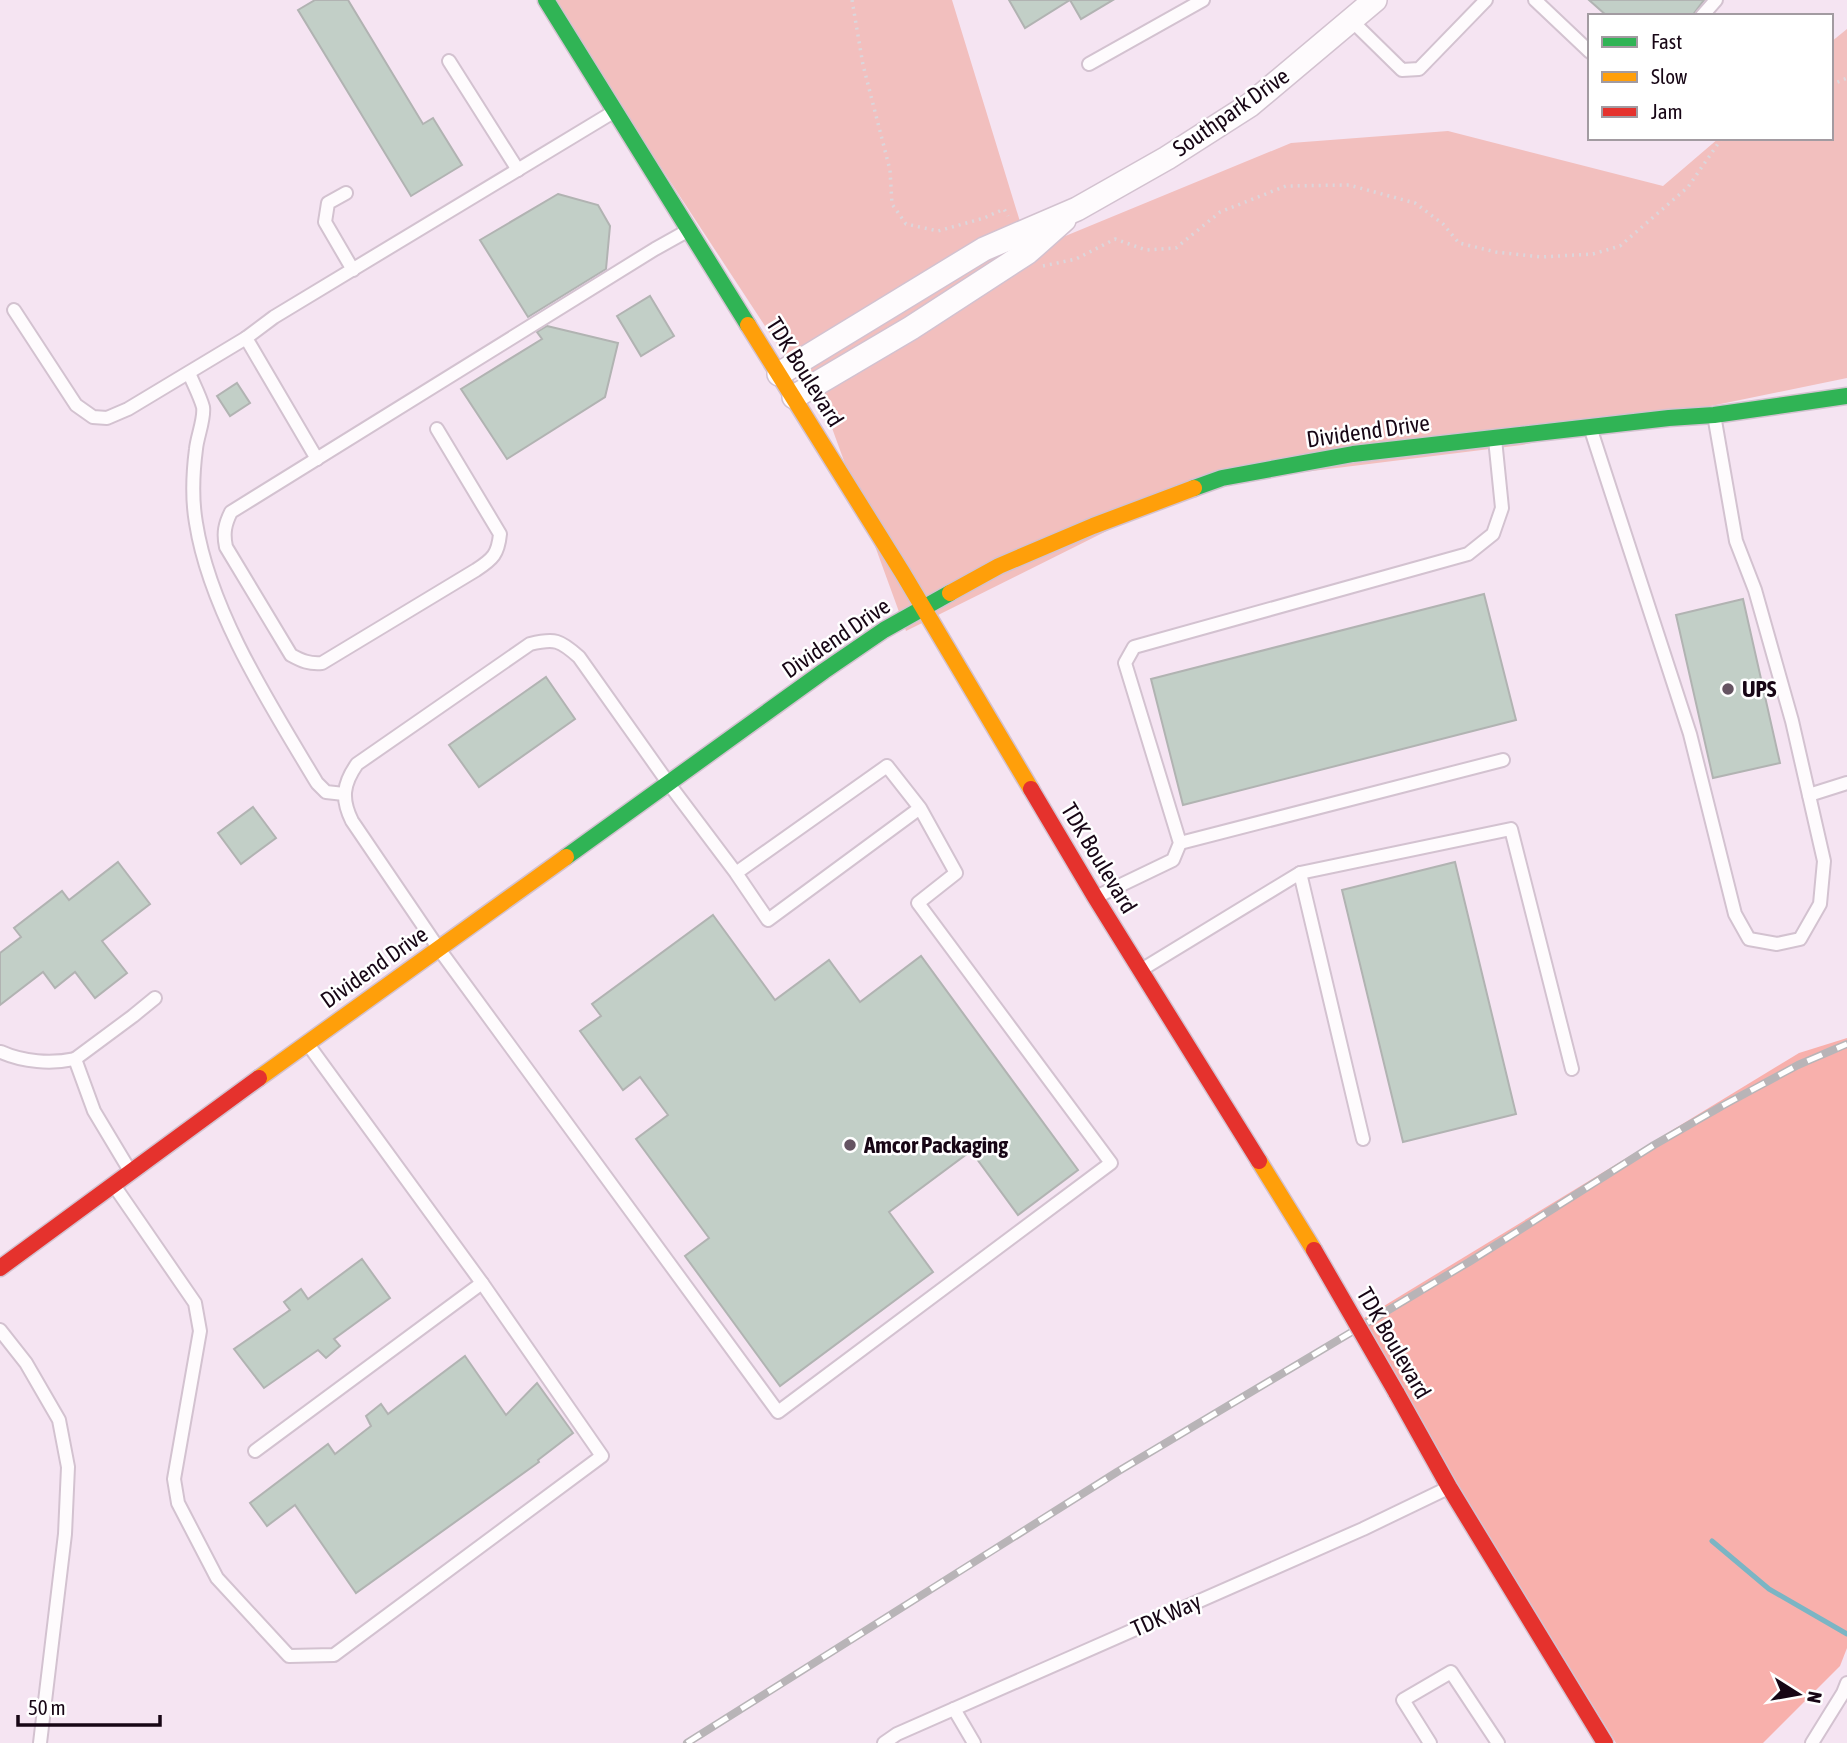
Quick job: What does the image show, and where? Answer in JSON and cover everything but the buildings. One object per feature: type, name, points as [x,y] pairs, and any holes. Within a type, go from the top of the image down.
[{"type":"street","name":"TDK Boulevard","points":[[546,0],[925,608],[1095,897],[1314,1250],[1449,1488],[1605,1743]]},
{"type":"street","name":"Southpark Drive","points":[[794,397],[911,328],[1023,243],[1167,158],[1250,105],[1359,8]]},
{"type":"street","name":"Southpark Drive","points":[[779,374],[984,248],[1023,243]]},
{"type":"street","name":"Dividend Drive","points":[[0,1268],[130,1171],[824,671],[884,630],[999,566],[1093,526],[1222,478],[1353,454],[1714,415],[1847,396]]},
{"type":"lane","points":[[1089,64],[1202,0]]},
{"type":"lane","points":[[1359,8],[1402,70],[1419,69],[1486,0]]},
{"type":"lane","points":[[1535,0],[1588,50]]},
{"type":"lane","points":[[1704,14],[1716,0]]},
{"type":"lane","points":[[449,61],[518,170]]},
{"type":"lane","points":[[15,310],[76,405],[93,417],[107,418],[128,409],[189,373],[246,338],[274,317],[616,111]]},
{"type":"lane","points":[[346,193],[328,203],[325,222],[353,270]]},
{"type":"lane","points":[[437,429],[500,534],[499,550],[476,570],[322,663],[310,664],[291,655],[226,547],[225,525],[232,512],[655,249],[690,230]]},
{"type":"lane","points":[[246,338],[317,459]]},
{"type":"lane","points":[[189,373],[203,409],[196,449],[194,487],[196,522],[208,573],[227,620],[267,699],[317,783],[326,792],[344,794]]},
{"type":"lane","points":[[1590,428],[1690,734],[1735,914],[1749,939],[1777,944],[1800,939],[1820,904],[1824,861],[1792,721],[1755,590],[1736,541],[1714,415]]},
{"type":"lane","points":[[1095,897],[1172,860],[1181,843],[1125,663],[1134,647],[1468,554],[1493,534],[1502,508],[1495,438]]},
{"type":"lane","points":[[736,873],[887,766],[920,808],[956,873],[918,903],[1111,1163],[778,1412],[439,949],[352,821],[344,794],[350,774],[357,764],[530,644],[548,640],[568,647],[579,657],[768,920],[920,808]]},
{"type":"lane","points":[[1181,843],[1503,760]]},
{"type":"lane","points":[[1809,795],[1847,783]]},
{"type":"lane","points":[[1141,971],[1300,873],[1511,829],[1572,1069]]},
{"type":"lane","points":[[1300,873],[1363,1139]]},
{"type":"lane","points":[[1,1052],[32,1061],[62,1062],[75,1059],[155,998]]},
{"type":"lane","points":[[113,1184],[195,1303],[200,1331],[174,1479],[178,1503],[217,1578],[289,1657],[334,1655],[602,1456],[482,1283],[307,1043]]},
{"type":"lane","points":[[75,1059],[94,1111],[130,1171]]},
{"type":"lane","points":[[254,1451],[482,1283]]},
{"type":"lane","points":[[0,1330],[26,1363],[59,1420],[68,1467],[65,1534],[40,1743]]},
{"type":"lane","name":"TDK Way","points":[[884,1743],[897,1734],[1363,1529],[1449,1488]]},
{"type":"lane","points":[[1430,1743],[1403,1700],[1451,1672],[1498,1743]]},
{"type":"lane","points":[[1812,1743],[1847,1683]]},
{"type":"lane","points":[[954,1709],[974,1743]]},
{"type":"path","points":[[852,0],[863,65],[890,170],[892,204],[906,225],[938,231],[984,218],[1004,209],[1038,267],[1076,259],[1115,239],[1146,250],[1176,248],[1220,212],[1286,186],[1349,185],[1415,203],[1443,225],[1459,243],[1496,252],[1541,257],[1593,254],[1620,246],[1688,187],[1721,140]]},
{"type":"shaded area","points":[[551,0],[952,0],[1029,251],[1291,143],[1448,131],[1663,186],[1717,140],[1833,140],[1833,40],[1847,29],[1847,378],[1522,445],[1199,485],[906,631],[832,428]]},
{"type":"shaded area","points":[[1847,1038],[1847,1648],[1840,1666],[1763,1743],[1616,1743],[1356,1323],[1799,1053]]},
{"type":"waterway","points":[[1712,1541],[1769,1589],[1847,1634]]},
{"type":"railway","points":[[687,1743],[1117,1472],[1469,1262],[1654,1145],[1798,1065],[1847,1044]]},
{"type":"traffic: fast","points":[[546,0],[748,325]]},
{"type":"traffic: fast","points":[[1194,488],[1222,478],[1353,454],[1714,415],[1847,396]]},
{"type":"traffic: fast","points":[[566,857],[824,671],[884,630],[950,593]]},
{"type":"traffic: slow","points":[[748,325],[902,572],[1031,789]]},
{"type":"traffic: slow","points":[[950,593],[999,566],[1093,526],[1194,488]]},
{"type":"traffic: slow","points":[[259,1078],[566,857]]},
{"type":"traffic: slow","points":[[1259,1161],[1314,1250]]},
{"type":"traffic: jam","points":[[1031,789],[1259,1161]]},
{"type":"traffic: jam","points":[[0,1268],[259,1078]]},
{"type":"traffic: jam","points":[[1314,1250],[1396,1392]]},
{"type":"traffic: jam","points":[[1396,1392],[1449,1487],[1605,1743]]},
{"type":"place","name":"UPS","points":[[1728,689]]},
{"type":"place","name":"Amcor Packaging","points":[[850,1145]]}]
